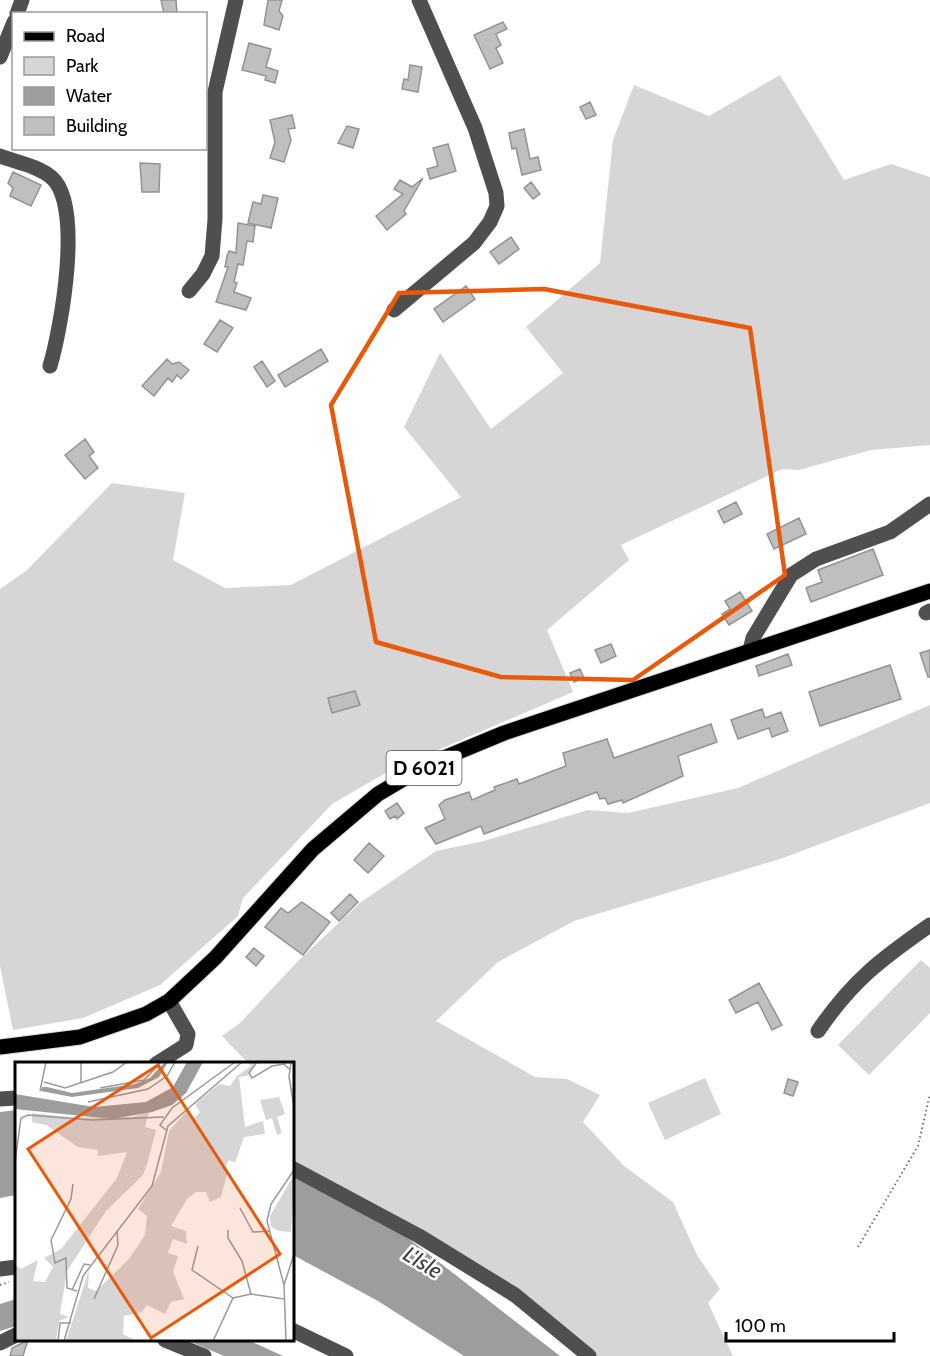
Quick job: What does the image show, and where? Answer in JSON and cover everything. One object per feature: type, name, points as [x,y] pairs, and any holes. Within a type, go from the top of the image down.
[{"type":"main road","name":"D 6021","points":[[0,1047],[80,1037],[146,1014],[169,1001],[215,958],[313,849],[378,794],[461,749],[930,591]]},
{"type":"street","points":[[189,291],[203,274],[212,256],[215,219],[215,92],[236,0]]},
{"type":"street","points":[[394,310],[474,243],[490,222],[497,207],[496,193],[475,128],[419,0]]},
{"type":"street","points":[[0,57],[12,27]]},
{"type":"street","points":[[0,156],[51,177],[59,186],[64,200],[66,287],[59,334],[50,366]]},
{"type":"street","points":[[750,650],[753,638],[791,575],[816,559],[890,532],[930,504]]},
{"type":"street","points":[[818,1031],[837,1002],[876,962],[930,925]]},
{"type":"street","points":[[159,1062],[186,1045],[189,1040],[188,1034],[169,1001]]},
{"type":"street","points":[[0,1099],[15,1098]]},
{"type":"street","points":[[294,1169],[419,1236],[505,1289],[589,1356]]},
{"type":"street","points":[[0,1269],[15,1267]]},
{"type":"street","points":[[294,1331],[346,1356]]},
{"type":"street","points":[[0,1343],[15,1336]]},
{"type":"street","points":[[167,1341],[204,1356]]},
{"type":"path","points":[[858,1247],[918,1146],[930,1094]]},
{"type":"path","points":[[0,1285],[15,1281]]},
{"type":"highlighted area","points":[[544,289],[750,328],[785,575],[633,680],[501,677],[376,642],[331,405],[399,293]]},
{"type":"green space","points":[[780,75],[844,180],[891,164],[930,177],[930,445],[871,450],[799,470],[782,469],[621,545],[629,560],[547,630],[573,692],[389,771],[332,804],[243,898],[238,916],[160,985],[83,1018],[13,1030],[0,966],[0,589],[26,571],[112,483],[185,493],[173,560],[225,588],[291,585],[461,497],[404,427],[440,353],[491,429],[563,373],[526,327],[600,263],[613,140],[634,85],[709,116]]},
{"type":"green space","points":[[930,705],[930,803],[780,859],[574,921],[498,962],[436,1021],[535,1077],[567,1079],[600,1095],[583,1122],[624,1166],[673,1202],[697,1255],[720,1289],[708,1303],[733,1356],[587,1356],[460,1266],[294,1176],[294,1062],[247,1062],[222,1036],[240,1023],[298,961],[361,902],[436,851],[484,841],[588,810],[628,813],[738,788]]},
{"type":"green space","points":[[921,960],[930,968],[930,1013],[869,1075],[838,1045]]},
{"type":"green space","points":[[705,1078],[721,1114],[665,1140],[648,1103]]},
{"type":"water","points":[[15,1110],[15,1195],[0,1198],[0,1112]]},
{"type":"water","name":"L'Isle","points":[[294,1177],[404,1235],[560,1356],[464,1356],[378,1301],[294,1256]]},
{"type":"water","points":[[15,1299],[15,1326],[0,1331],[0,1304]]},
{"type":"water","points":[[189,1341],[250,1341],[283,1356],[224,1356]]},
{"type":"building","points":[[161,0],[176,0],[177,12],[164,12]]},
{"type":"building","points":[[268,0],[282,0],[279,11],[283,16],[279,30],[264,25]]},
{"type":"building","points":[[503,22],[507,29],[496,34],[501,45],[496,48],[503,63],[490,69],[474,35]]},
{"type":"building","points":[[249,43],[271,49],[266,67],[278,71],[275,83],[265,80],[266,76],[242,70]]},
{"type":"building","points":[[410,65],[422,67],[418,92],[402,89],[404,79],[408,80]]},
{"type":"building","points":[[590,102],[596,115],[586,119],[580,107]]},
{"type":"building","points":[[292,115],[295,128],[288,129],[291,140],[284,162],[270,158],[275,142],[270,120]]},
{"type":"building","points":[[347,126],[359,129],[353,148],[338,143]]},
{"type":"building","points":[[524,129],[530,159],[538,157],[541,170],[522,175],[516,148],[512,149],[509,133]]},
{"type":"building","points":[[448,144],[456,171],[430,179],[427,169],[438,166],[433,148]]},
{"type":"building","points":[[140,163],[160,164],[159,192],[142,192]]},
{"type":"building","points":[[13,172],[41,185],[31,206],[10,196],[13,188],[8,183]]},
{"type":"building","points":[[423,178],[404,211],[406,214],[387,230],[376,216],[403,194],[394,189],[400,180],[412,187]]},
{"type":"building","points":[[531,182],[540,194],[533,199],[524,188]]},
{"type":"building","points":[[263,195],[278,198],[271,228],[248,223],[253,202],[261,204]]},
{"type":"building","points":[[238,223],[255,226],[253,242],[247,241],[243,265],[238,264],[234,282],[237,283],[234,292],[251,298],[246,310],[216,302],[228,267],[225,267],[229,251],[236,253]]},
{"type":"building","points":[[511,237],[519,249],[499,264],[490,252]]},
{"type":"building","points":[[466,286],[475,299],[443,322],[434,309]]},
{"type":"building","points":[[220,320],[233,328],[217,352],[204,344]]},
{"type":"building","points":[[321,349],[328,361],[285,387],[278,375]]},
{"type":"building","points":[[167,359],[172,364],[179,362],[189,370],[181,379],[177,375],[172,382],[168,378],[154,396],[142,386]]},
{"type":"building","points":[[262,361],[275,381],[267,387],[254,367]]},
{"type":"building","points":[[85,439],[94,452],[89,456],[98,468],[85,479],[65,455]]},
{"type":"building","points":[[736,502],[742,514],[724,523],[718,511]]},
{"type":"building","points":[[799,518],[806,534],[774,549],[767,534]]},
{"type":"building","points":[[873,549],[883,575],[811,602],[806,588],[822,582],[818,570]]},
{"type":"building","points":[[740,592],[752,611],[729,625],[722,614],[730,609],[725,601]]},
{"type":"building","points":[[611,644],[616,656],[601,663],[595,650]]},
{"type":"building","points":[[930,650],[930,677],[928,677],[920,653]]},
{"type":"building","points":[[788,654],[792,665],[759,676],[756,666]]},
{"type":"building","points":[[890,665],[901,699],[820,726],[809,692]]},
{"type":"building","points":[[580,669],[584,678],[574,682],[570,673]]},
{"type":"building","points":[[355,691],[360,705],[332,713],[328,698]]},
{"type":"building","points":[[762,709],[765,718],[781,712],[788,731],[772,737],[769,728],[738,739],[731,720]]},
{"type":"building","points":[[711,724],[717,742],[678,756],[683,776],[623,803],[622,800],[608,804],[605,798],[600,799],[597,792],[484,834],[481,826],[436,844],[425,828],[445,819],[439,805],[445,800],[469,792],[472,800],[495,790],[494,787],[517,779],[519,784],[566,766],[563,753],[607,739],[614,758]]},
{"type":"building","points":[[397,803],[404,813],[397,819],[395,816],[390,819],[385,811]]},
{"type":"building","points":[[369,843],[384,856],[368,873],[354,860]]},
{"type":"building","points":[[350,894],[358,902],[339,921],[331,913]]},
{"type":"building","points":[[302,902],[330,922],[303,955],[265,927],[281,908],[288,913]]},
{"type":"building","points":[[254,948],[264,956],[256,966],[246,957]]},
{"type":"building","points":[[759,983],[782,1025],[772,1030],[758,1002],[736,1013],[729,1000]]},
{"type":"building","points":[[788,1079],[798,1082],[793,1096],[784,1093]]},
{"type":"building","points":[[28,1341],[23,1356],[10,1356],[12,1348]]}]
